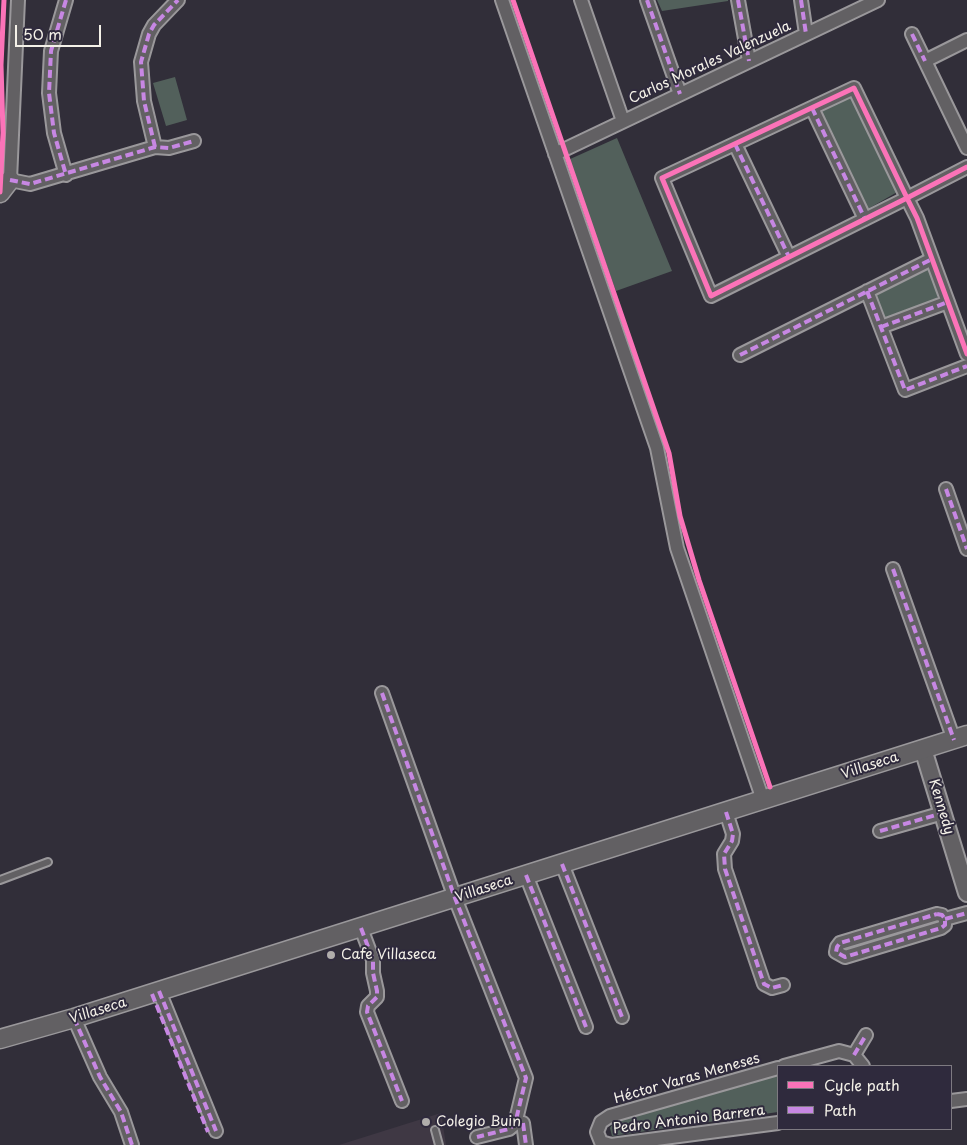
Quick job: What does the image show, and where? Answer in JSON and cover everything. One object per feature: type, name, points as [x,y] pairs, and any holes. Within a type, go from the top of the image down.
[{"type":"main road","name":"Villaseca","points":[[0,1040],[155,993],[960,738]]},
{"type":"street","points":[[18,0],[5,187],[30,184],[155,147],[169,148],[194,141]]},
{"type":"street","points":[[66,0],[51,51],[49,93],[54,133],[66,174]]},
{"type":"street","points":[[155,147],[144,101],[142,62],[149,34],[154,25],[178,0]]},
{"type":"street","points":[[502,0],[657,448],[678,548],[763,800]]},
{"type":"street","points":[[581,0],[623,121]]},
{"type":"street","points":[[647,0],[680,94]]},
{"type":"street","points":[[738,0],[749,61]]},
{"type":"street","points":[[801,0],[806,34]]},
{"type":"street","name":"Carlos Morales Valenzuela","points":[[554,154],[878,0]]},
{"type":"street","points":[[912,34],[967,148]]},
{"type":"street","points":[[926,61],[967,40]]},
{"type":"street","points":[[967,167],[907,198],[711,296],[662,178],[854,88],[907,198],[967,354]]},
{"type":"street","points":[[812,108],[865,219]]},
{"type":"street","points":[[735,144],[789,257]]},
{"type":"street","points":[[740,355],[932,259]]},
{"type":"street","points":[[867,292],[905,390],[967,366]]},
{"type":"street","points":[[881,327],[948,302]]},
{"type":"street","points":[[946,489],[967,549]]},
{"type":"street","points":[[893,569],[960,738]]},
{"type":"street","points":[[382,693],[455,898],[526,1078],[515,1124],[509,1129],[478,1138]]},
{"type":"street","name":"Kennedy","points":[[923,749],[967,893]]},
{"type":"street","points":[[726,812],[733,834],[732,841],[724,854],[724,869],[763,982],[769,988],[783,985]]},
{"type":"street","points":[[880,831],[943,813]]},
{"type":"street","points":[[562,864],[622,1018]]},
{"type":"street","points":[[526,875],[586,1027]]},
{"type":"street","points":[[945,920],[967,913]]},
{"type":"street","points":[[937,914],[942,915],[945,920],[945,925],[940,928],[845,957],[836,952],[836,947],[840,943],[937,914]]},
{"type":"street","points":[[361,928],[373,960],[373,973],[377,992],[377,997],[368,1006],[367,1012],[402,1101]]},
{"type":"street","points":[[885,930],[889,944]]},
{"type":"street","points":[[155,993],[212,1132]]},
{"type":"street","points":[[74,1018],[100,1077],[121,1112],[132,1145]]},
{"type":"street","points":[[854,1055],[866,1035]]},
{"type":"street","points":[[788,1065],[839,1051],[854,1055],[862,1065]]},
{"type":"street","name":"Héctor Varas Meneses","points":[[604,1144],[599,1140],[597,1132],[599,1125],[606,1118],[777,1068]]},
{"type":"street","points":[[952,1101],[967,1099]]},
{"type":"street","points":[[523,1123],[526,1145]]},
{"type":"street","name":"Pedro Antonio Barrera","points":[[604,1144],[777,1123]]},
{"type":"lane","points":[[0,880],[48,862]]},
{"type":"lane","points":[[435,1130],[439,1145]]},
{"type":"shaded area","points":[[657,0],[728,0],[728,1],[662,11]]},
{"type":"shaded area","points":[[175,77],[187,120],[166,126],[153,83]]},
{"type":"shaded area","points":[[852,94],[899,191],[866,210],[817,112]]},
{"type":"shaded area","points":[[617,138],[672,271],[616,291],[568,160]]},
{"type":"shaded area","points":[[923,269],[930,270],[939,294],[935,301],[887,321],[883,319],[874,296],[876,292]]},
{"type":"shaded area","points":[[777,1073],[777,1112],[612,1136],[610,1128],[616,1119]]},
{"type":"shaded area","name":"Colegio Buin","points":[[441,1113],[446,1145],[339,1145]]},
{"type":"marked path","points":[[66,0],[51,51],[49,93],[54,133],[66,175]]},
{"type":"marked path","points":[[155,147],[144,101],[141,62],[149,34],[154,25],[178,0]]},
{"type":"marked path","points":[[647,0],[680,94]]},
{"type":"marked path","points":[[738,0],[749,61]]},
{"type":"marked path","points":[[801,0],[806,34]]},
{"type":"marked path","points":[[912,34],[925,61]]},
{"type":"marked path","points":[[812,108],[865,219]]},
{"type":"marked path","points":[[10,180],[30,184],[155,147],[169,148],[194,141]]},
{"type":"marked path","points":[[735,144],[789,257]]},
{"type":"marked path","points":[[740,355],[932,259]]},
{"type":"marked path","points":[[867,291],[905,390],[967,366]]},
{"type":"marked path","points":[[881,327],[948,302]]},
{"type":"marked path","points":[[946,489],[967,549]]},
{"type":"marked path","points":[[893,569],[954,740]]},
{"type":"marked path","points":[[382,693],[455,898],[526,1078],[515,1124],[509,1129],[477,1137]]},
{"type":"marked path","points":[[726,812],[733,834],[732,841],[724,854],[725,869],[764,984],[772,988],[783,985]]},
{"type":"marked path","points":[[880,831],[943,813]]},
{"type":"marked path","points":[[562,864],[622,1017]]},
{"type":"marked path","points":[[526,875],[586,1027]]},
{"type":"marked path","points":[[945,919],[967,913]]},
{"type":"marked path","points":[[937,914],[942,915],[945,919],[945,925],[941,928],[845,957],[836,952],[840,943],[937,914]]},
{"type":"marked path","points":[[361,928],[373,960],[373,973],[377,991],[377,997],[368,1006],[367,1012],[402,1101]]},
{"type":"marked path","points":[[159,991],[216,1131]]},
{"type":"marked path","points":[[152,994],[208,1132]]},
{"type":"marked path","points":[[74,1018],[100,1077],[121,1112],[132,1145]]},
{"type":"marked path","points":[[854,1055],[866,1035]]},
{"type":"marked path","points":[[523,1123],[526,1145]]},
{"type":"cycle path","points":[[0,192],[3,133],[1,65],[4,0]]},
{"type":"cycle path","points":[[513,0],[669,453],[680,516],[699,580],[770,787]]},
{"type":"cycle path","points":[[967,167],[907,198],[711,296],[662,178],[854,88],[907,198],[917,218],[967,354]]},
{"type":"place","name":"Cafe Villaseca","points":[[331,955]]},
{"type":"place","name":"Colegio Buin","points":[[426,1122]]}]
